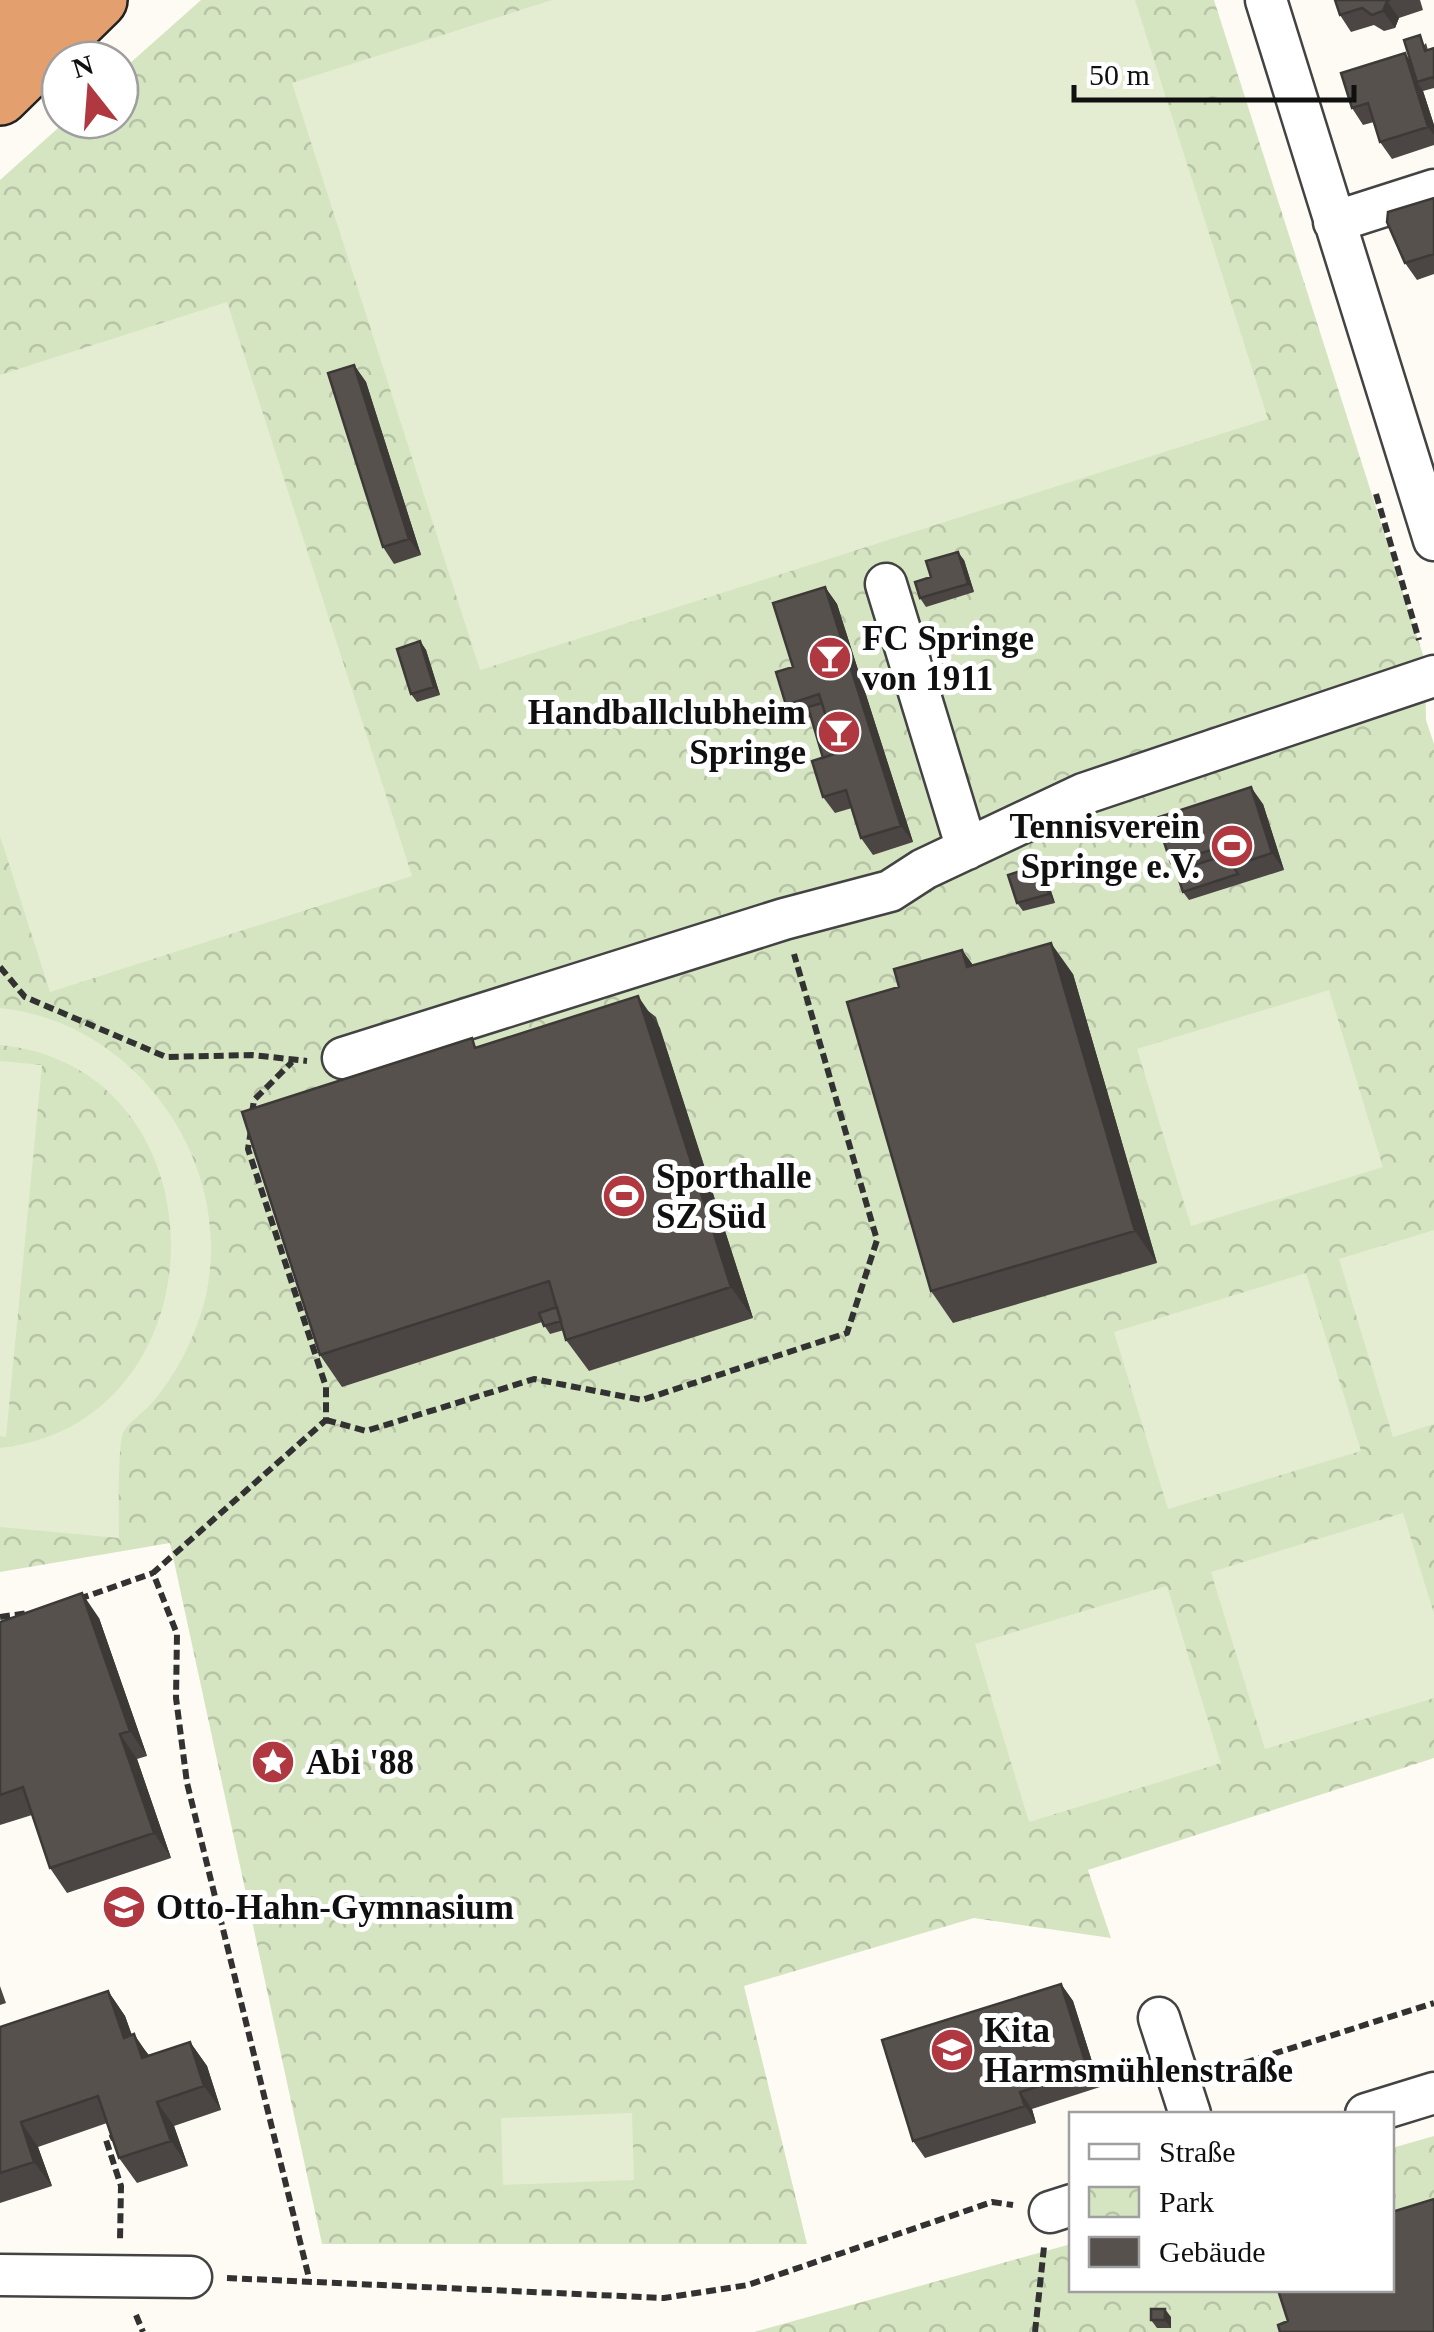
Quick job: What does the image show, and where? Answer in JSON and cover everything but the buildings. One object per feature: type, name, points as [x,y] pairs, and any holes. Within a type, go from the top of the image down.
[{"type":"highway","points":[[0,32],[32,0]]},
{"type":"highway","points":[[0,98],[99,0]]},
{"type":"street","points":[[1266,0],[1334,222],[1421,456],[1434,540]]},
{"type":"street","points":[[1334,222],[1434,190]]},
{"type":"street","points":[[886,584],[967,849]]},
{"type":"street","points":[[343,1058],[784,920],[890,891],[1083,794],[1434,676]]},
{"type":"street","points":[[1164,2034],[1189,2110]]},
{"type":"street","points":[[1372,2112],[1434,2093]]},
{"type":"street","points":[[0,2274],[191,2278]]},
{"type":"path","points":[[326,1420],[366,1431],[534,1380],[642,1400],[846,1333],[877,1240],[784,920]]},
{"type":"path","points":[[0,966],[25,997],[166,1057],[252,1055],[292,1062],[343,1058]]},
{"type":"path","points":[[65,1604],[153,1573],[326,1420],[326,1387],[248,1150],[254,1100],[292,1062]]},
{"type":"path","points":[[153,1573],[177,1634],[176,1698],[187,1783],[309,2278]]},
{"type":"path","points":[[0,1618],[32,1612]]},
{"type":"path","points":[[1214,2073],[1434,2002]]},
{"type":"path","points":[[120,2134],[106,2140],[121,2186],[119,2275],[143,2332]]},
{"type":"path","points":[[191,2278],[309,2278],[664,2298],[748,2285],[992,2202],[1061,2208],[1032,2324],[1034,2332]]},
{"type":"green space","points":[[201,0],[1214,0],[1425,661],[1426,720],[1434,744],[1434,1758],[1088,1870],[1111,1938],[974,1918],[744,1986],[807,2244],[322,2244],[170,1543],[0,1572],[0,180],[45,140],[140,140],[140,54]]},
{"type":"green space","points":[[552,0],[1135,0],[1268,419],[480,670],[292,83]]},
{"type":"green space","points":[[227,302],[412,876],[50,992],[0,836],[0,375]]},
{"type":"green space","points":[[1329,990],[1383,1167],[1191,1226],[1137,1049]]},
{"type":"green space","points":[[0,1008],[50,1019],[95,1041],[135,1072],[167,1110],[191,1154],[206,1202],[211,1252],[204,1303],[176,1369],[151,1404],[124,1431],[119,1465],[119,1538],[0,1527],[0,1448],[75,1424],[128,1378],[160,1315],[171,1245],[160,1176],[129,1114],[75,1068],[0,1045]]},
{"type":"green space","points":[[0,1061],[42,1065],[6,1437],[0,1436]]},
{"type":"green space","points":[[1434,1230],[1434,1424],[1393,1437],[1339,1259]]},
{"type":"green space","points":[[1306,1273],[1361,1451],[1168,1509],[1114,1332]]},
{"type":"green space","points":[[1403,1513],[1434,1614],[1434,1698],[1265,1749],[1211,1572]]},
{"type":"green space","points":[[1167,1586],[1221,1763],[1029,1822],[975,1644]]},
{"type":"green space","points":[[632,2113],[634,2180],[503,2185],[501,2118]]},
{"type":"green space","points":[[1434,2136],[1434,2332],[754,2332],[1069,2245],[1069,2292],[1394,2292],[1394,2147]]},
{"type":"place","name":"FC Springe von 1911","points":[[830,658]]},
{"type":"place","name":"Handballclubheim Springe","points":[[839,732]]},
{"type":"place","name":"Tennisverein Springe e.V.","points":[[1232,846]]},
{"type":"place","name":"Sporthalle SZ Süd","points":[[624,1196]]},
{"type":"place","name":"Abi '88","points":[[273,1762]]},
{"type":"place","name":"Otto-Hahn-Gymnasium","points":[[124,1907]]},
{"type":"place","name":"Kita Harmsmühlenstraße","points":[[952,2050]]}]
